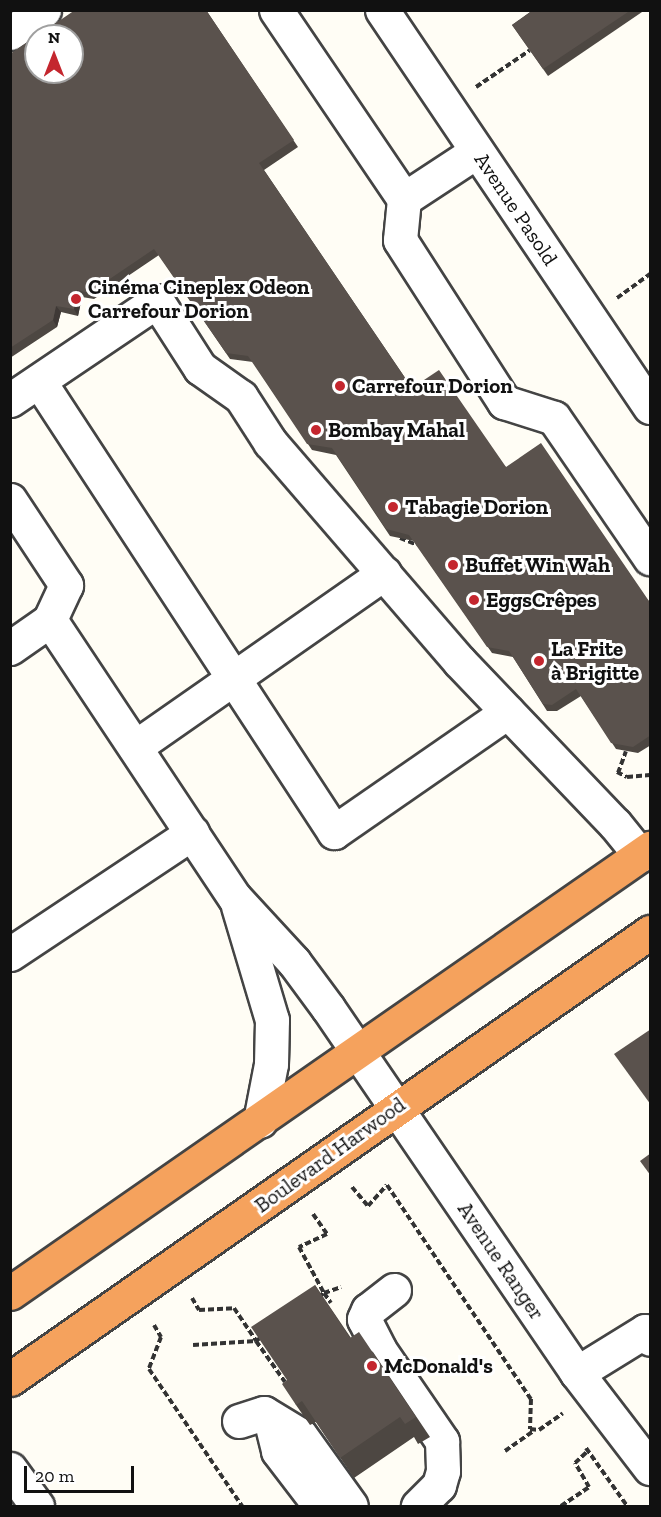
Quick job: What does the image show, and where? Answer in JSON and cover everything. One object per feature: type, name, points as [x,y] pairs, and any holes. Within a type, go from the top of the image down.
[{"type":"highway","points":[[10,1293],[645,852]]},
{"type":"highway","name":"Boulevard Harwood","points":[[10,1378],[651,932]]},
{"type":"street","points":[[10,33],[44,10]]},
{"type":"street","points":[[276,10],[404,199],[400,240],[504,402],[554,418],[651,558]]},
{"type":"street","name":"Avenue Pasold","points":[[382,10],[651,407]]},
{"type":"street","points":[[404,199],[477,151]]},
{"type":"street","points":[[10,400],[157,301],[200,368],[240,397],[270,442],[507,712],[645,852]]},
{"type":"street","points":[[39,381],[334,832],[507,712]]},
{"type":"street","points":[[10,500],[66,585],[50,620],[10,648]]},
{"type":"street","points":[[135,747],[384,573]]},
{"type":"street","points":[[50,620],[235,898],[272,1020],[271,1064],[260,1121]]},
{"type":"street","points":[[10,954],[192,833]]},
{"type":"street","name":"Avenue Ranger","points":[[235,898],[294,962],[577,1373],[646,1450]]},
{"type":"street","points":[[394,1290],[368,1310],[364,1319],[379,1349],[442,1441],[443,1471],[439,1485],[418,1506]]},
{"type":"street","points":[[577,1373],[649,1332]]},
{"type":"street","points":[[320,1506],[254,1419],[300,1435],[351,1506]]},
{"type":"street","points":[[10,1469],[37,1506]]},
{"type":"path","points":[[472,90],[530,50]]},
{"type":"path","points":[[615,299],[651,274]]},
{"type":"path","points":[[618,773],[626,751]]},
{"type":"path","points":[[352,1187],[368,1206],[387,1185],[531,1399],[528,1425],[535,1431]]},
{"type":"path","points":[[313,1214],[327,1234],[299,1246],[324,1293],[337,1311]]},
{"type":"path","points":[[315,1300],[324,1293]]},
{"type":"path","points":[[192,1299],[199,1310],[234,1308],[287,1384]]},
{"type":"path","points":[[154,1325],[161,1337],[149,1369],[242,1506]]},
{"type":"path","points":[[193,1345],[256,1341],[266,1334]]},
{"type":"path","points":[[505,1451],[570,1408]]},
{"type":"path","points":[[561,1506],[589,1487],[575,1463],[596,1447]]},
{"type":"path","points":[[588,1451],[627,1506]]},
{"type":"building","name":"Carrefour Dorion","points":[[75,10],[206,10],[294,140],[259,163],[412,388],[439,370],[506,467],[541,443],[651,604],[651,735],[633,747],[611,743],[576,689],[552,705],[543,704],[509,651],[487,647],[409,535],[386,529],[332,448],[307,444],[248,356],[226,353],[154,249],[89,293],[77,290],[74,309],[56,306],[53,320],[10,348],[10,54],[24,44],[24,84],[84,84],[84,24],[55,24]]},
{"type":"building","points":[[533,10],[631,10],[543,69],[512,25]]},
{"type":"building","points":[[651,1029],[651,1105],[614,1054]]},
{"type":"building","points":[[651,1153],[651,1176],[640,1161]]},
{"type":"building","points":[[315,1285],[350,1338],[359,1332],[416,1417],[405,1424],[400,1417],[340,1458],[302,1401],[296,1405],[282,1384],[287,1380],[251,1327]]},
{"type":"place","name":"Cinéma Cineplex Odeon Carrefour Dorion","points":[[76,299]]},
{"type":"place","name":"Carrefour Dorion","points":[[340,386]]},
{"type":"place","name":"Bombay Mahal","points":[[316,430]]},
{"type":"place","name":"Tabagie Dorion","points":[[393,507]]},
{"type":"place","name":"Buffet Win Wah","points":[[453,565]]},
{"type":"place","name":"EggsCrêpes","points":[[474,600]]},
{"type":"place","name":"La Frite à Brigitte","points":[[539,661]]},
{"type":"place","name":"McDonald's","points":[[372,1366]]}]
